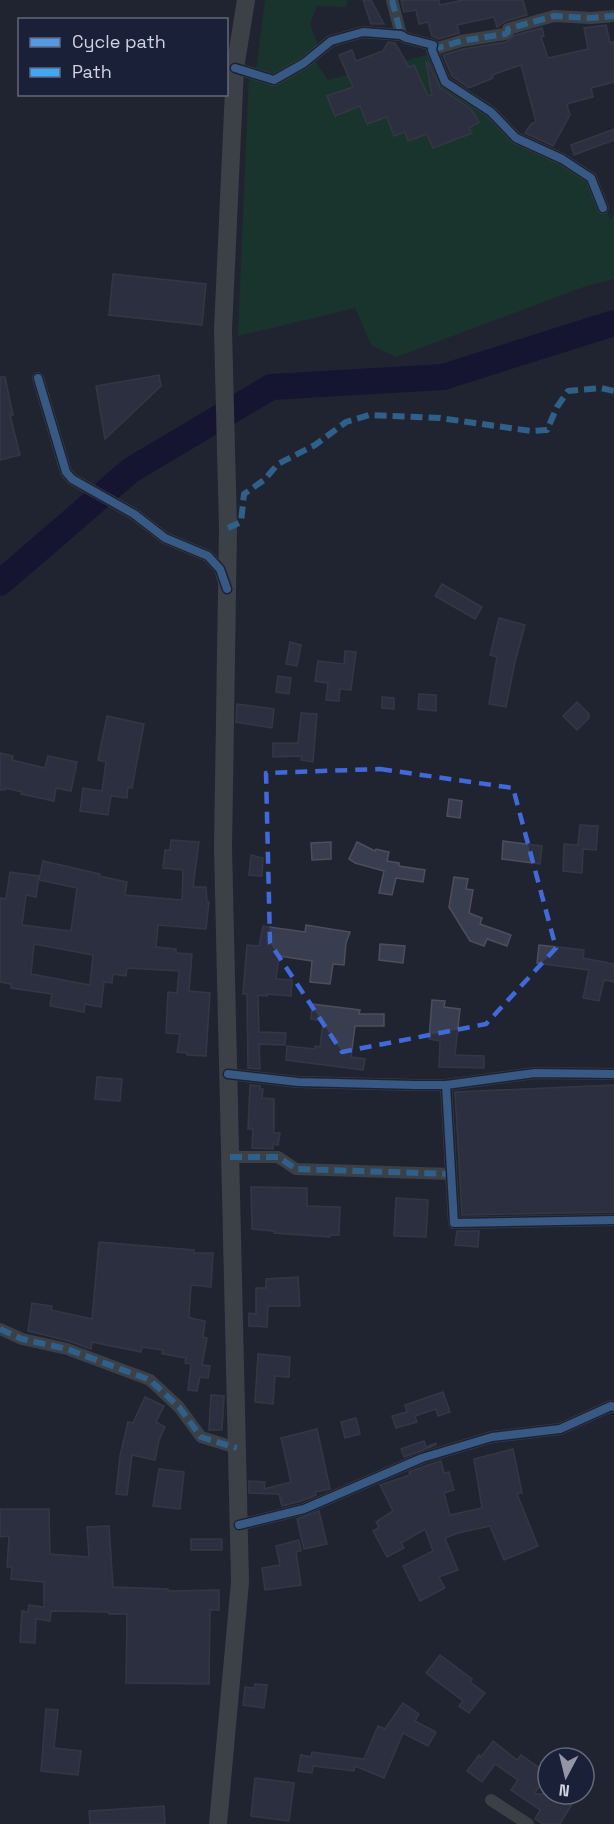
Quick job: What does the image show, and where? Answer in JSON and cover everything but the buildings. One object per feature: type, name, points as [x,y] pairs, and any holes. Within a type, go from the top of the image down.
[{"type":"main road","points":[[218,1824],[240,1582],[224,848],[228,528],[223,330],[235,68],[246,0]]},
{"type":"street","points":[[392,0],[401,35]]},
{"type":"street","points":[[432,50],[461,41],[505,34],[508,29],[554,16],[591,18],[614,16]]},
{"type":"street","points":[[235,68],[274,80],[304,63],[332,41],[363,32],[401,35],[433,45],[432,50],[445,82],[491,112],[516,138],[562,159],[591,178],[603,208]]},
{"type":"street","points":[[38,378],[66,472],[78,484],[134,514],[165,537],[208,556],[220,569],[227,589]]},
{"type":"street","points":[[228,1074],[298,1082],[446,1085],[535,1073],[614,1074]]},
{"type":"street","points":[[446,1085],[454,1223],[614,1220]]},
{"type":"street","points":[[230,1157],[278,1156],[296,1169],[451,1174]]},
{"type":"street","points":[[0,1329],[22,1339],[67,1348],[150,1380],[179,1407],[201,1437],[237,1449]]},
{"type":"street","points":[[239,1526],[304,1509],[422,1458],[492,1437],[560,1428],[611,1406],[614,1407]]},
{"type":"street","points":[[491,1800],[528,1824]]},
{"type":"highlighted area","points":[[380,769],[513,788],[556,948],[486,1024],[342,1052],[270,943],[266,773]]},
{"type":"green space","points":[[265,0],[347,0],[346,7],[317,6],[310,24],[320,51],[315,61],[328,80],[431,54],[472,106],[601,190],[610,220],[614,211],[614,279],[586,286],[396,357],[372,346],[355,308],[238,336],[249,75],[278,73],[256,71]]},
{"type":"waterway","points":[[0,583],[131,470],[271,387],[443,377],[614,323]]},
{"type":"marked path","points":[[392,0],[401,35]]},
{"type":"marked path","points":[[432,50],[461,41],[505,34],[508,29],[554,16],[591,18],[614,16]]},
{"type":"marked path","points":[[228,528],[241,522],[244,494],[264,480],[278,464],[315,445],[346,422],[369,415],[440,418],[531,431],[547,430],[557,407],[568,391],[601,388],[614,391]]},
{"type":"marked path","points":[[230,1157],[278,1157],[296,1169],[451,1174]]},
{"type":"marked path","points":[[0,1329],[22,1339],[67,1349],[150,1380],[179,1407],[201,1437],[237,1448]]},
{"type":"cycle path","points":[[235,68],[274,80],[304,63],[331,41],[363,32],[401,35],[433,45],[432,50],[445,82],[491,112],[516,138],[562,159],[591,178],[603,208]]},
{"type":"cycle path","points":[[38,378],[66,472],[72,479],[134,514],[165,538],[208,556],[220,569],[227,589]]},
{"type":"cycle path","points":[[228,1074],[298,1082],[415,1085],[446,1085],[535,1073],[614,1074]]},
{"type":"cycle path","points":[[446,1085],[454,1223],[614,1220]]},
{"type":"cycle path","points":[[239,1525],[304,1509],[422,1458],[492,1437],[560,1429],[611,1406],[614,1407]]}]
